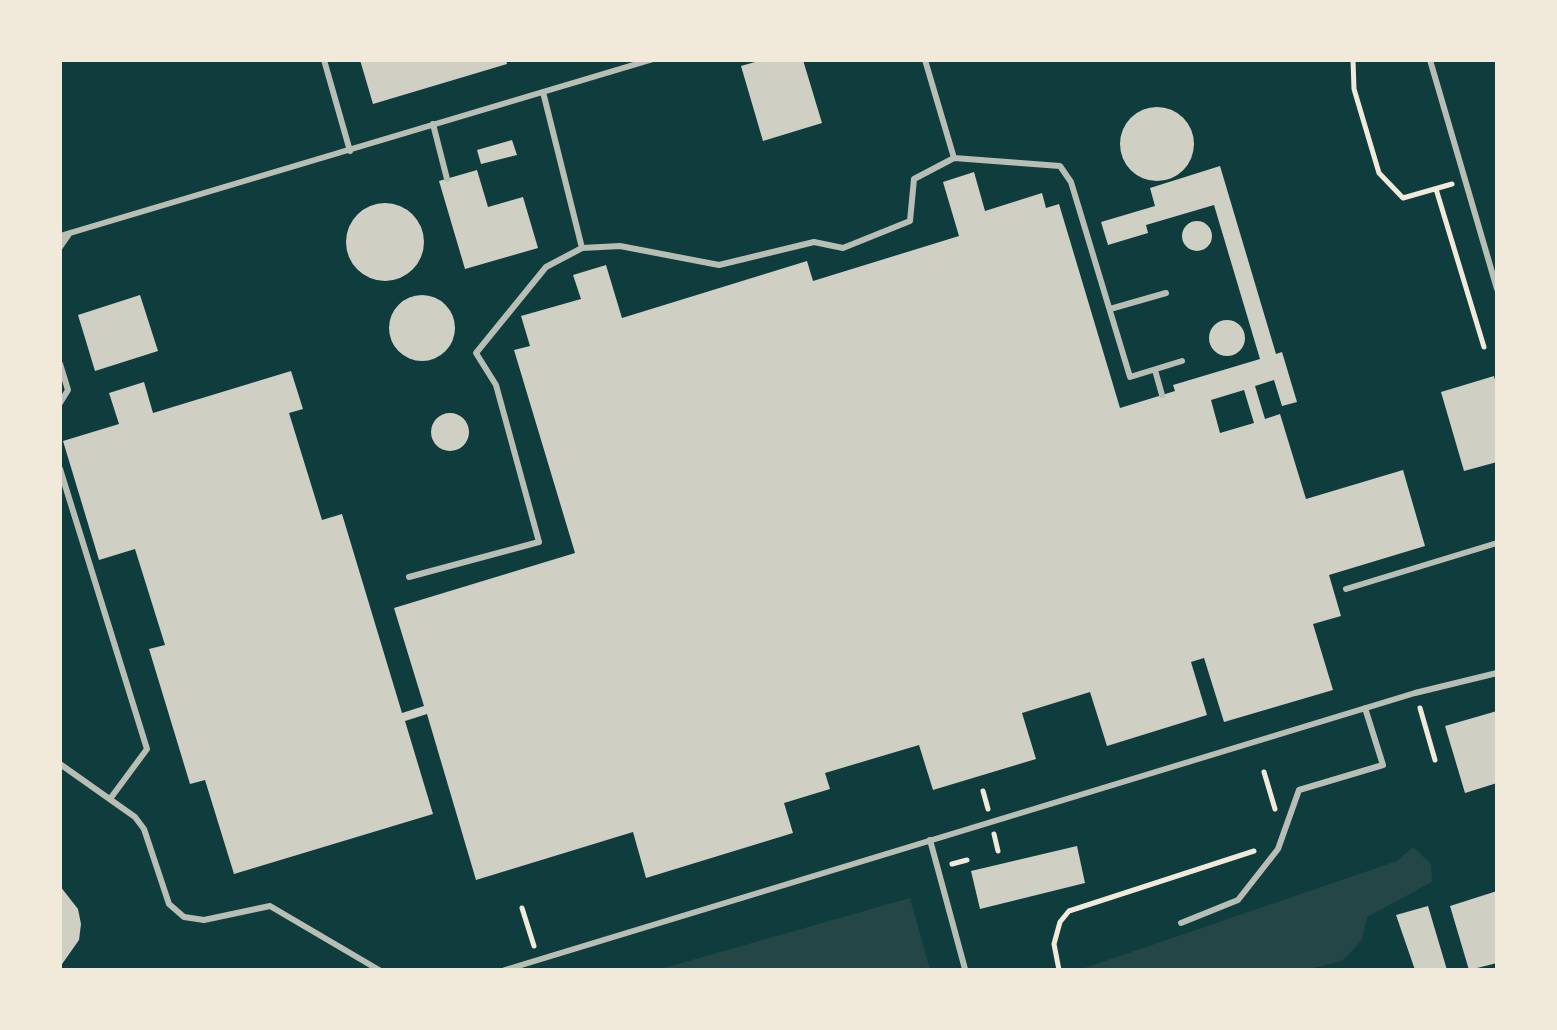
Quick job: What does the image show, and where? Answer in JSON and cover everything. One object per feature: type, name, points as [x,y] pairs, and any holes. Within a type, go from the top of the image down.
[{"type":"lane","points":[[324,60],[350,151]]},
{"type":"lane","points":[[60,236],[650,60]]},
{"type":"lane","points":[[925,60],[954,158]]},
{"type":"lane","points":[[1430,60],[1497,289]]},
{"type":"lane","points":[[543,92],[582,248]]},
{"type":"lane","points":[[433,124],[447,179]]},
{"type":"lane","points":[[409,577],[539,542],[496,385],[476,353],[546,267],[582,248],[620,246],[719,265],[814,242],[843,248],[910,221],[914,179],[954,158],[1060,166],[1071,182],[1130,377],[1182,361]]},
{"type":"lane","points":[[60,247],[69,234]]},
{"type":"lane","points":[[1110,309],[1166,293]]},
{"type":"lane","points":[[60,364],[68,390],[60,403]]},
{"type":"lane","points":[[1155,370],[1162,395]]},
{"type":"lane","points":[[60,469],[147,749],[110,799]]},
{"type":"lane","points":[[1346,589],[1497,543]]},
{"type":"lane","points":[[505,970],[1415,693],[1497,673]]},
{"type":"lane","points":[[1181,923],[1238,900],[1278,849],[1299,790],[1383,765],[1365,708]]},
{"type":"lane","points":[[60,764],[135,817],[144,829],[169,904],[184,917],[204,920],[270,906],[379,970]]},
{"type":"lane","points":[[930,840],[965,969]]},
{"type":"path","points":[[1353,60],[1354,89],[1379,173],[1403,198],[1465,180]]},
{"type":"path","points":[[1436,189],[1484,347]]},
{"type":"path","points":[[1415,693],[1435,760]]},
{"type":"path","points":[[1264,772],[1276,810],[1274,820]]},
{"type":"path","points":[[1059,970],[1054,944],[1060,922],[1069,911],[1259,848]]},
{"type":"path","points":[[522,908],[538,959]]},
{"type":"shaded area","points":[[1413,847],[1431,864],[1432,882],[1367,917],[1362,940],[1342,961],[1306,970],[1079,970],[1397,861]]},
{"type":"shaded area","points":[[910,898],[930,970],[657,970]]},
{"type":"building","points":[[360,60],[506,60],[507,64],[373,104]]},
{"type":"building","points":[[762,60],[803,60],[822,123],[763,141],[741,66]]},
{"type":"building","points":[[1157,107],[1171,110],[1183,118],[1191,130],[1194,144],[1191,158],[1183,170],[1171,178],[1157,181],[1143,178],[1131,170],[1123,158],[1120,144],[1123,130],[1131,118],[1143,110]]},
{"type":"building","points":[[512,140],[517,155],[481,164],[477,150]]},
{"type":"building","points":[[1220,166],[1276,354],[1282,352],[1297,402],[1282,406],[1274,380],[1255,386],[1265,419],[1280,414],[1306,499],[1403,470],[1425,546],[1329,575],[1341,616],[1313,624],[1333,690],[1224,722],[1204,658],[1191,662],[1207,715],[1107,746],[1090,692],[1022,713],[1036,759],[933,790],[919,745],[825,773],[830,789],[784,803],[793,833],[646,878],[633,832],[476,880],[427,714],[405,721],[433,814],[234,874],[205,780],[190,784],[149,649],[165,645],[135,549],[99,560],[63,441],[119,424],[109,393],[144,382],[153,413],[291,371],[303,409],[289,413],[322,520],[342,514],[402,713],[424,706],[394,608],[575,553],[514,350],[530,346],[521,316],[581,299],[573,275],[606,265],[622,318],[807,261],[813,281],[959,236],[943,182],[974,172],[985,211],[1042,193],[1046,208],[1059,204],[1120,408],[1175,391],[1173,385],[1260,359],[1214,205],[1146,225],[1148,233],[1108,245],[1101,222],[1155,206],[1150,188]],"holes":[[[1244,390],[1254,423],[1220,433],[1211,400]]]},
{"type":"building","points":[[477,170],[488,207],[523,197],[538,248],[465,269],[439,181]]},
{"type":"building","points":[[385,203],[400,206],[412,215],[421,227],[424,242],[421,257],[412,269],[400,278],[385,281],[370,278],[358,269],[349,257],[346,242],[349,227],[358,215],[370,206]]},
{"type":"building","points":[[1197,221],[1203,222],[1211,230],[1211,242],[1203,250],[1197,251],[1191,250],[1183,242],[1182,236],[1183,230],[1191,222]]},
{"type":"building","points":[[140,295],[158,351],[95,371],[78,315]]},
{"type":"building","points":[[415,295],[429,295],[441,300],[450,309],[455,328],[453,341],[446,352],[429,361],[415,361],[403,356],[394,347],[389,335],[389,321],[394,309],[403,300]]},
{"type":"building","points":[[1227,320],[1240,325],[1245,338],[1240,351],[1227,356],[1214,351],[1209,338],[1214,325]]},
{"type":"building","points":[[1494,376],[1497,388],[1497,462],[1464,471],[1441,392]]},
{"type":"building","points":[[450,413],[463,419],[469,432],[463,445],[450,451],[437,445],[431,432],[437,419]]},
{"type":"building","points":[[1497,711],[1497,783],[1465,793],[1445,726]]},
{"type":"building","points":[[1077,846],[1085,883],[980,909],[971,871]]},
{"type":"building","points":[[60,886],[78,909],[81,924],[79,940],[60,967]]},
{"type":"building","points":[[1497,891],[1497,963],[1469,970],[1450,906]]},
{"type":"building","points":[[1428,906],[1447,970],[1415,970],[1396,915]]}]
